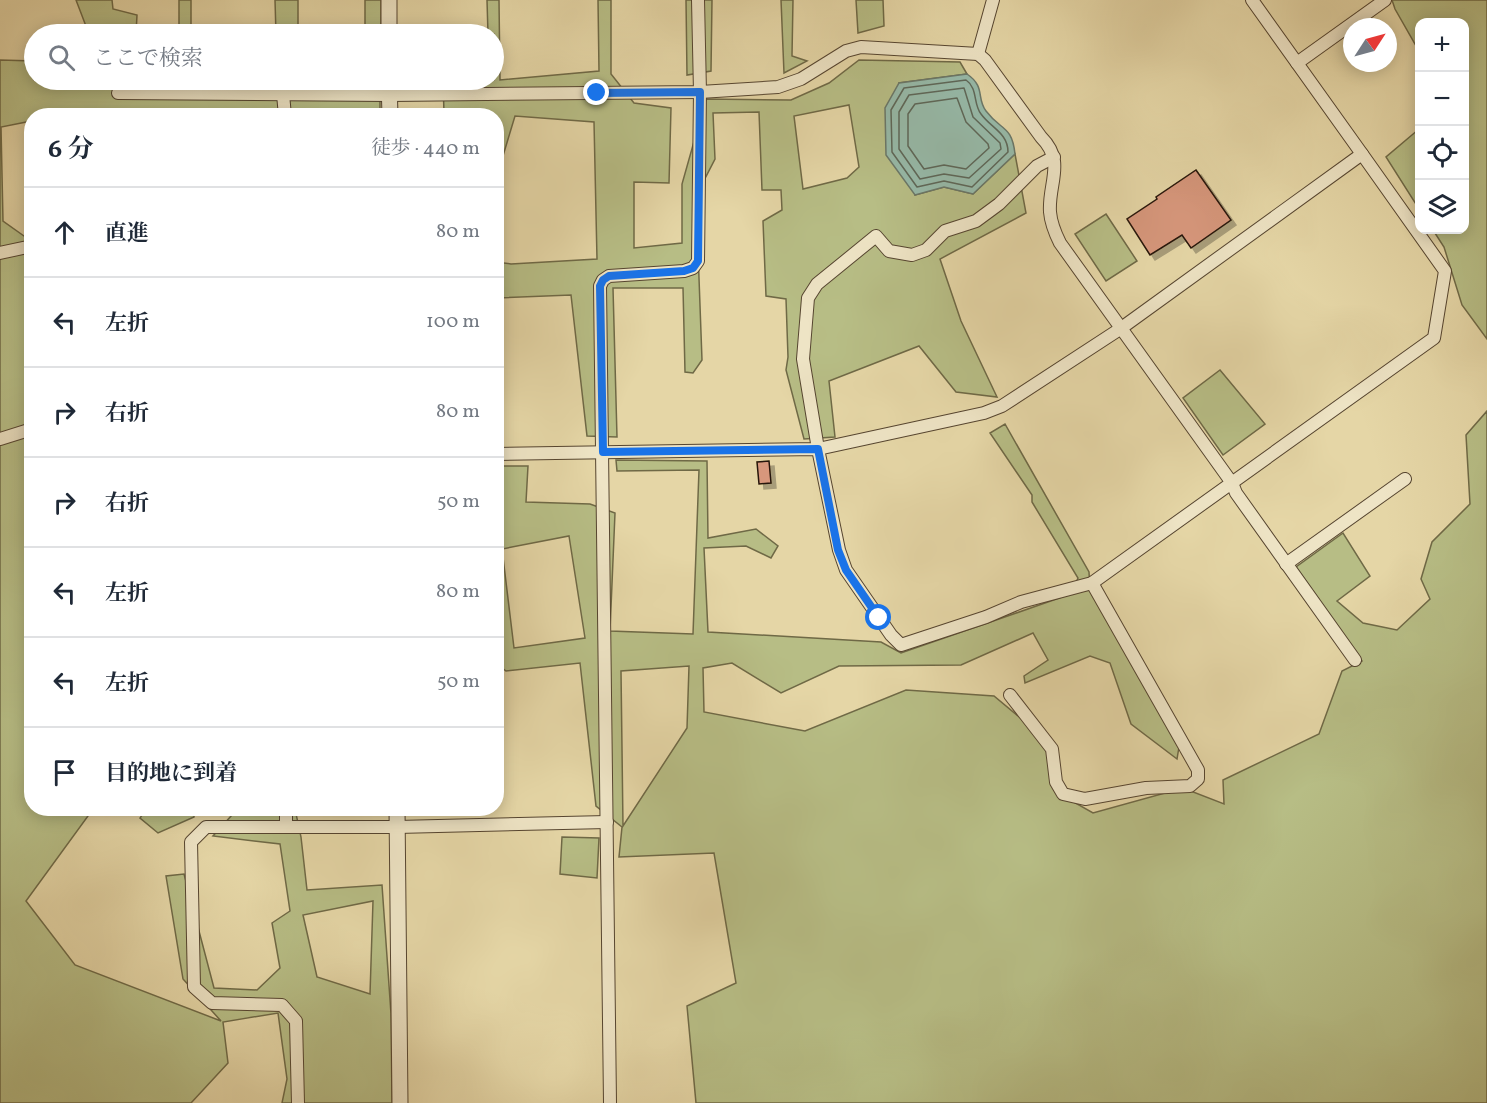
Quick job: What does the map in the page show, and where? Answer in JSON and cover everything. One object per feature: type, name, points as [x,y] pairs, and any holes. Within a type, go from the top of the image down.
[{"type":"street","points":[[389,0],[389,24]]},
{"type":"street","points":[[610,1103],[600,286],[609,276],[684,271],[693,268],[698,261],[700,92],[698,0]]},
{"type":"street","points":[[978,54],[993,0]]},
{"type":"street","points":[[1054,157],[1036,166],[999,204],[976,221],[945,231],[926,250],[912,255],[889,251],[876,236],[817,284],[808,298],[803,359],[838,550],[846,570],[891,635],[901,645],[986,617],[1021,602],[1092,584],[1434,338],[1445,271],[1252,0]]},
{"type":"street","points":[[1297,63],[1385,0]]},
{"type":"street","points":[[504,89],[700,92],[778,87],[801,79],[846,51],[861,47],[978,54],[985,60],[1050,146],[1055,170],[1050,210],[1052,225],[1060,243],[1232,483],[1236,493],[1355,660]]},
{"type":"street","points":[[118,93],[284,94],[344,90]]},
{"type":"street","points":[[389,90],[390,108]]},
{"type":"street","points":[[284,94],[285,108]]},
{"type":"street","points":[[504,454],[818,449],[984,413],[1002,406],[1120,329],[1362,154]]},
{"type":"street","points":[[0,253],[24,248]]},
{"type":"street","points":[[0,439],[24,432]]},
{"type":"street","points":[[1286,564],[1405,479]]},
{"type":"street","points":[[1010,694],[1052,749],[1056,782],[1063,794],[1085,799],[1146,788],[1190,786],[1198,779],[1198,770],[1092,584]]},
{"type":"street","points":[[286,816],[286,827]]},
{"type":"street","points":[[397,816],[400,1103]]},
{"type":"street","points":[[298,1103],[296,1021],[282,1005],[212,1003],[194,987],[191,842],[206,827],[397,827],[607,822]]},
{"type":"green space","points":[[76,0],[112,0],[113,9],[137,15],[137,24],[85,24]]},
{"type":"green space","points":[[179,0],[191,0],[191,24],[179,24]]},
{"type":"green space","points":[[275,0],[298,0],[298,24],[276,24]]},
{"type":"green space","points":[[365,0],[381,0],[381,24],[365,24]]},
{"type":"green space","points":[[487,0],[499,0],[499,24],[488,24]]},
{"type":"green space","points":[[598,0],[611,0],[611,74],[634,103],[671,108],[669,183],[634,182],[634,248],[682,243],[682,184],[706,99],[791,100],[829,83],[859,60],[960,62],[967,74],[899,83],[915,195],[944,187],[973,194],[1015,154],[1026,213],[940,259],[961,321],[997,397],[956,392],[919,346],[829,381],[835,437],[804,439],[786,370],[788,357],[786,299],[766,296],[763,221],[782,210],[781,190],[762,190],[759,112],[713,113],[715,159],[696,196],[702,360],[693,373],[685,372],[683,288],[613,288],[617,437],[587,436],[571,295],[504,298],[504,263],[597,259],[594,122],[515,116],[504,152],[504,108],[444,108],[443,90],[504,90],[504,80],[599,71]],"holes":[[[849,105],[859,167],[847,178],[803,189],[794,116]]]},
{"type":"green space","points":[[686,0],[712,0],[711,71],[687,75]]},
{"type":"green space","points":[[781,0],[793,0],[792,56],[807,61],[784,73]]},
{"type":"green space","points":[[856,0],[883,0],[884,26],[858,33]]},
{"type":"green space","points":[[1392,0],[1487,0],[1487,339],[1462,305],[1444,247],[1436,234],[1469,234],[1469,18],[1415,18],[1415,44]]},
{"type":"green space","points":[[0,60],[24,61],[24,90],[380,90],[380,108],[24,108],[24,122],[1,127],[3,221],[24,236],[24,816],[88,816],[26,901],[75,965],[221,1021],[183,979],[166,876],[184,874],[214,988],[257,990],[280,968],[272,923],[290,911],[280,844],[213,836],[231,816],[296,816],[307,890],[382,885],[391,1014],[392,1103],[282,1103],[287,1079],[278,1013],[223,1022],[228,1063],[191,1103],[0,1103]],"holes":[[[373,901],[370,994],[317,977],[303,915]]]},
{"type":"green space","points":[[1415,132],[1415,203],[1386,157]]},
{"type":"green space","points":[[1106,214],[1137,261],[1106,281],[1075,234]]},
{"type":"green space","points":[[1220,370],[1265,424],[1223,455],[1183,398]]},
{"type":"green space","points":[[1487,411],[1487,1103],[696,1103],[687,1006],[736,983],[714,853],[619,857],[622,827],[596,806],[580,663],[504,669],[504,566],[514,648],[585,638],[569,536],[504,549],[504,466],[528,466],[526,502],[590,504],[615,513],[610,631],[693,634],[699,470],[617,471],[616,460],[707,461],[708,538],[756,529],[778,546],[771,558],[746,546],[704,548],[708,632],[881,642],[901,653],[1071,594],[1078,578],[1032,502],[1032,495],[990,433],[1005,424],[1089,572],[1090,590],[1179,747],[1177,759],[1131,724],[1110,663],[1090,656],[1025,683],[1024,676],[1048,660],[1033,633],[961,665],[839,666],[781,693],[732,663],[703,668],[704,712],[805,731],[906,690],[994,696],[1047,740],[1056,792],[1093,813],[1183,788],[1224,804],[1223,780],[1319,734],[1342,671],[1362,661],[1296,567],[1343,533],[1370,576],[1337,601],[1363,623],[1397,630],[1430,599],[1421,579],[1432,542],[1470,504],[1466,435]],"holes":[[[689,666],[687,728],[623,826],[621,671]]]},
{"type":"green space","points":[[141,816],[194,816],[158,833],[140,818]]},
{"type":"green space","points":[[562,837],[599,838],[597,878],[560,874]]},
{"type":"water","points":[[967,74],[977,83],[981,102],[986,111],[1011,138],[1015,154],[973,194],[944,187],[915,195],[886,155],[885,108],[899,83]]},
{"type":"building","points":[[1196,170],[1231,220],[1191,248],[1182,235],[1150,255],[1127,219]]},
{"type":"building","points":[[769,461],[771,483],[759,484],[757,462]]},
{"type":"route","points":[[597,93],[700,92],[698,261],[693,268],[684,271],[609,276],[600,286],[603,452],[818,449],[838,550],[846,570],[879,618]]}]
